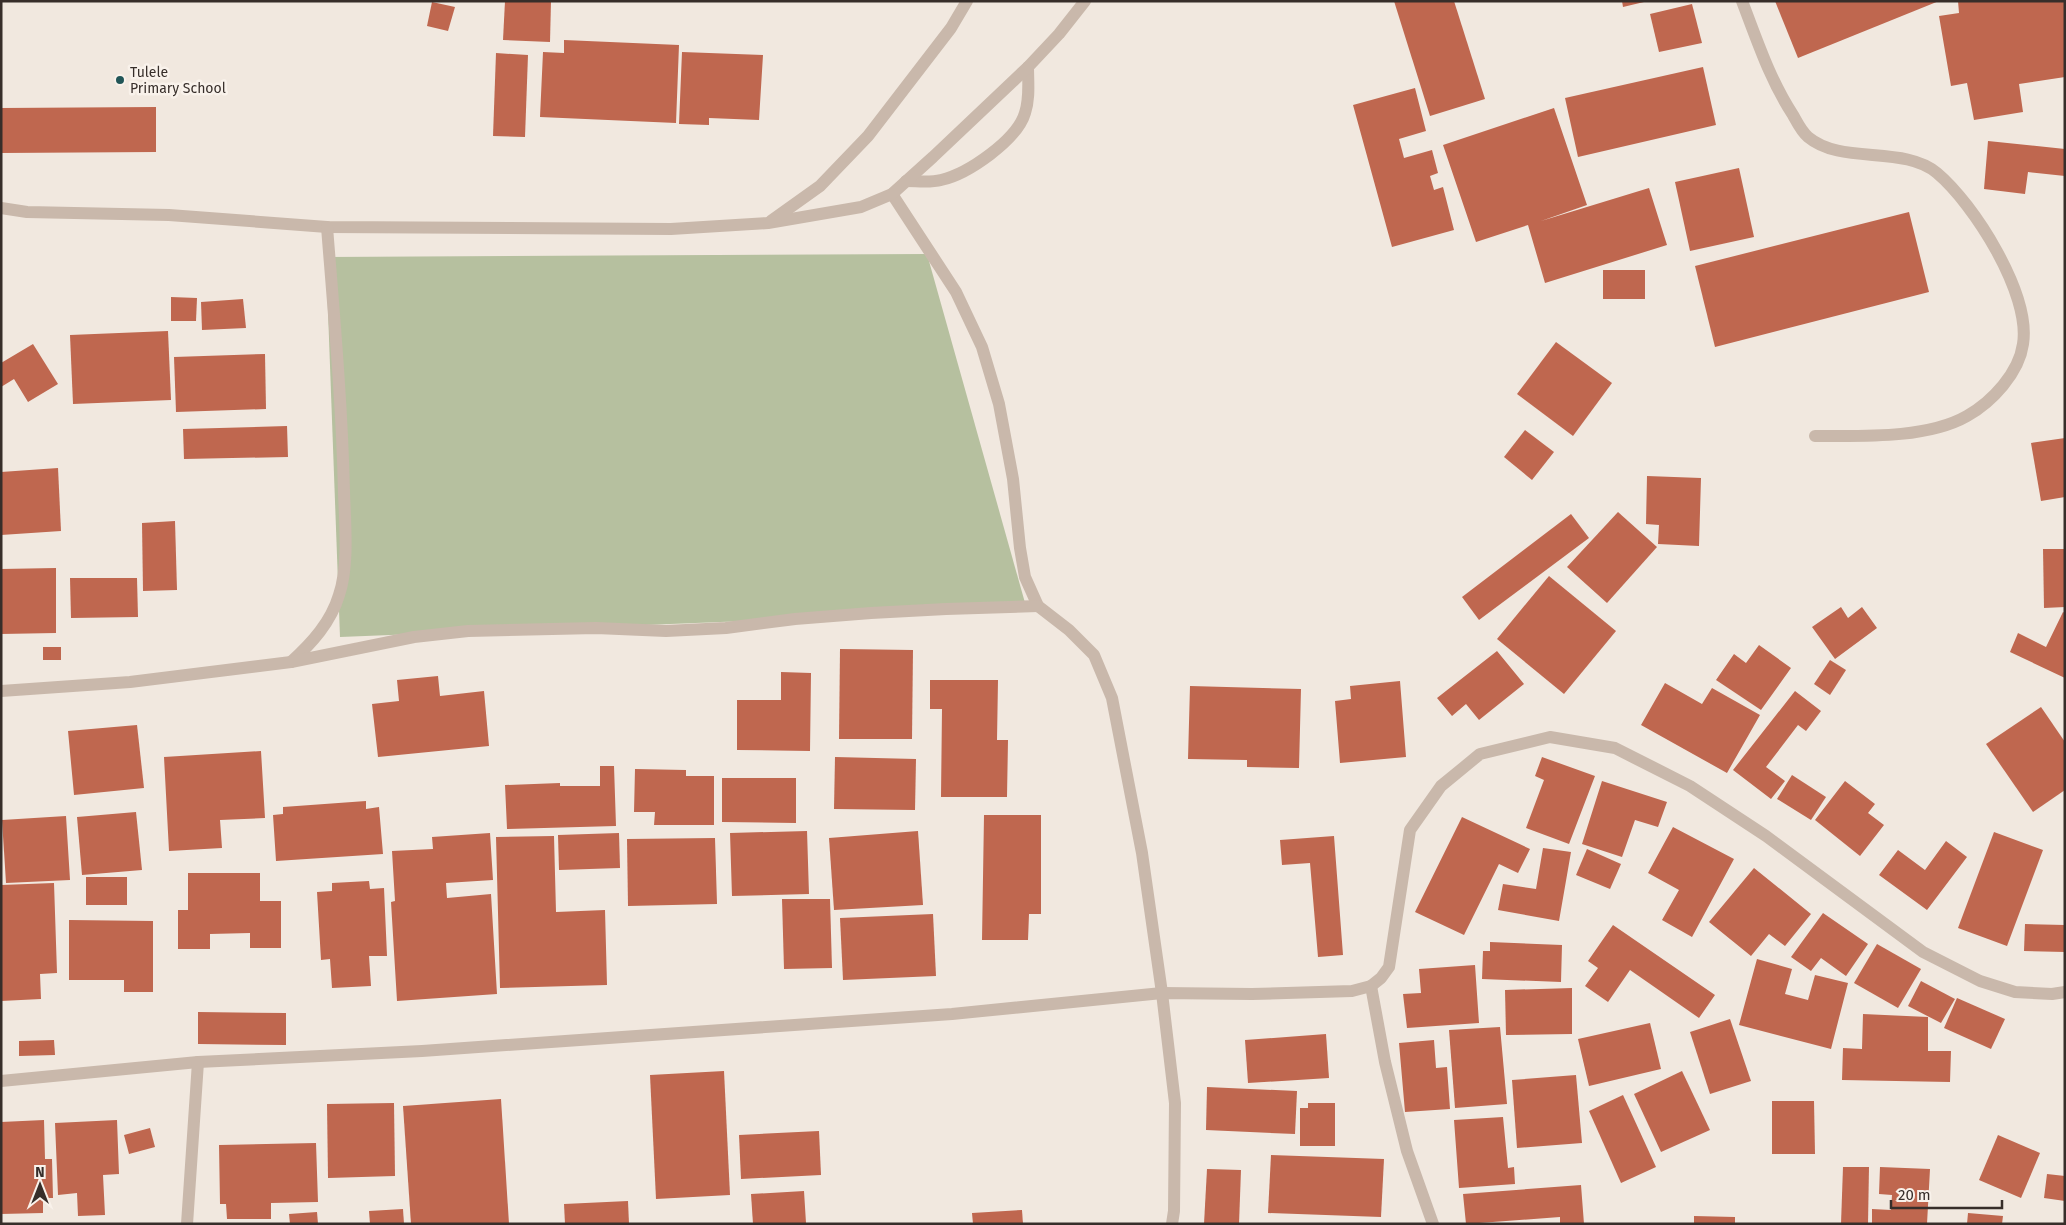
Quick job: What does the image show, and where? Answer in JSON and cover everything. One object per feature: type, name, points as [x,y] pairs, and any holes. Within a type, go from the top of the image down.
[{"type":"street","points":[[768,223],[820,186],[868,136],[951,28],[967,1]]},
{"type":"street","points":[[1,208],[27,212],[169,215],[327,227],[671,230],[768,223],[861,207],[892,194],[1028,67],[1059,34],[1086,1]]},
{"type":"street","points":[[1742,1],[1771,76],[1787,107],[1807,136],[1832,148],[1917,162],[1936,172],[1963,200],[1993,245],[2008,273],[2021,310],[2023,345],[2010,376],[1994,396],[1966,417],[1914,432],[1887,435],[1815,436]]},
{"type":"street","points":[[906,181],[940,181],[972,166],[993,152],[1014,133],[1025,115],[1028,97],[1028,67]]},
{"type":"street","points":[[892,194],[956,292],[982,347],[999,404],[1013,479],[1025,577],[1038,606],[1069,630],[1094,655],[1112,698],[1142,853],[1162,993],[1175,1103],[1174,1211],[1172,1224]]},
{"type":"street","points":[[291,662],[312,643],[328,620],[340,594],[344,564],[343,429],[327,227]]},
{"type":"street","points":[[1,691],[130,682],[291,662],[414,637],[468,631],[596,628],[666,631],[726,628],[795,619],[946,608],[1038,606]]},
{"type":"street","points":[[1,1081],[198,1062],[422,1051],[952,1014],[1162,993],[1329,993],[1352,991],[1371,986],[1381,978],[1389,967],[1410,830],[1441,786],[1480,754],[1550,737],[1615,748],[1690,786],[1766,836],[1923,952],[1980,982],[2015,992],[2052,994],[2065,992]]},
{"type":"street","points":[[1371,986],[1385,1062],[1407,1151],[1433,1224]]},
{"type":"street","points":[[187,1224],[198,1062]]},
{"type":"green space","points":[[927,254],[1027,610],[340,637],[326,257]]},
{"type":"building","points":[[505,1],[551,1],[550,42],[503,40]]},
{"type":"building","points":[[1394,1],[1454,1],[1485,99],[1430,116]]},
{"type":"building","points":[[1622,1],[1644,1],[1644,2],[1623,7]]},
{"type":"building","points":[[1775,1],[1939,1],[1798,58]]},
{"type":"building","points":[[1958,1],[2065,1],[2065,77],[2019,84],[2023,112],[1974,120],[1967,83],[1951,86],[1939,16],[1959,13]]},
{"type":"building","points":[[432,2],[455,7],[448,31],[427,26]]},
{"type":"building","points":[[1692,4],[1702,43],[1659,52],[1650,14]]},
{"type":"building","points":[[564,40],[679,45],[676,123],[540,117],[543,52],[564,53]]},
{"type":"building","points":[[682,52],[763,55],[759,120],[709,118],[709,125],[679,124]]},
{"type":"building","points":[[496,53],[528,55],[525,137],[493,136]]},
{"type":"building","points":[[1703,67],[1716,125],[1578,157],[1565,98]]},
{"type":"building","points":[[1415,88],[1426,131],[1399,139],[1404,158],[1432,150],[1438,173],[1430,176],[1434,190],[1443,187],[1454,230],[1392,247],[1353,105]]},
{"type":"building","points":[[156,107],[156,152],[1,153],[1,108]]},
{"type":"building","points":[[1554,108],[1587,205],[1541,221],[1649,188],[1667,245],[1545,283],[1528,225],[1476,242],[1443,145]]},
{"type":"building","points":[[1988,141],[2065,149],[2065,176],[2028,172],[2025,194],[1984,189]]},
{"type":"building","points":[[1739,168],[1754,237],[1690,251],[1675,182]]},
{"type":"building","points":[[1909,212],[1929,292],[1715,347],[1695,266]]},
{"type":"building","points":[[1603,270],[1645,270],[1645,299],[1603,299]]},
{"type":"building","points":[[171,297],[197,298],[196,321],[171,321]]},
{"type":"building","points":[[243,299],[246,328],[202,330],[201,302]]},
{"type":"building","points":[[168,331],[171,400],[73,404],[70,335]]},
{"type":"building","points":[[1556,342],[1612,383],[1573,436],[1517,394]]},
{"type":"building","points":[[33,344],[58,384],[28,402],[14,379],[1,387],[1,363]]},
{"type":"building","points":[[265,354],[266,409],[176,412],[174,357]]},
{"type":"building","points":[[287,426],[288,457],[184,459],[183,429]]},
{"type":"building","points":[[1525,430],[1554,452],[1532,480],[1504,457]]},
{"type":"building","points":[[2065,438],[2065,497],[2041,501],[2031,443]]},
{"type":"building","points":[[58,468],[61,531],[1,535],[1,472]]},
{"type":"building","points":[[1647,476],[1701,478],[1699,546],[1658,544],[1659,525],[1646,524]]},
{"type":"building","points":[[1618,512],[1657,547],[1607,603],[1567,567]]},
{"type":"building","points":[[1571,514],[1589,538],[1479,620],[1462,597]]},
{"type":"building","points":[[175,521],[177,590],[143,591],[142,523]]},
{"type":"building","points":[[2043,549],[2065,549],[2065,607],[2044,608]]},
{"type":"building","points":[[56,568],[56,633],[1,634],[1,569]]},
{"type":"building","points":[[1549,576],[1616,631],[1564,694],[1497,639]]},
{"type":"building","points":[[70,578],[137,578],[138,617],[71,618]]},
{"type":"building","points":[[1841,607],[1848,618],[1862,607],[1877,628],[1835,659],[1812,627]]},
{"type":"building","points":[[2063,612],[2065,613],[2065,678],[2010,652],[2018,633],[2046,647]]},
{"type":"building","points":[[1759,645],[1791,668],[1761,710],[1716,680],[1734,654],[1746,663]]},
{"type":"building","points":[[43,647],[61,647],[61,660],[43,660]]},
{"type":"building","points":[[840,649],[913,650],[912,739],[839,739]]},
{"type":"building","points":[[1497,651],[1524,684],[1479,720],[1466,704],[1452,716],[1437,698]]},
{"type":"building","points":[[1830,660],[1846,670],[1830,695],[1814,684]]},
{"type":"building","points":[[781,672],[811,673],[810,751],[737,750],[737,700],[781,700]]},
{"type":"building","points":[[438,676],[440,696],[484,691],[489,746],[378,757],[372,704],[399,701],[397,680]]},
{"type":"building","points":[[930,680],[998,680],[997,740],[1008,740],[1007,797],[941,797],[942,709],[930,709]]},
{"type":"building","points":[[1400,681],[1406,757],[1340,763],[1335,701],[1351,699],[1350,686]]},
{"type":"building","points":[[1665,683],[1702,704],[1712,688],[1760,715],[1727,773],[1641,725]]},
{"type":"building","points":[[1190,686],[1301,689],[1299,768],[1247,767],[1247,760],[1188,759]]},
{"type":"building","points":[[1795,691],[1821,711],[1806,731],[1798,725],[1766,767],[1785,781],[1771,799],[1733,770]]},
{"type":"building","points":[[2041,707],[2065,742],[2065,790],[2033,812],[1986,744]]},
{"type":"building","points":[[137,725],[144,788],[74,795],[68,731]]},
{"type":"building","points":[[261,751],[265,818],[220,820],[222,848],[169,851],[164,757]]},
{"type":"building","points":[[835,757],[916,759],[915,810],[834,809]]},
{"type":"building","points":[[1542,757],[1595,776],[1569,844],[1526,828],[1544,780],[1535,776]]},
{"type":"building","points":[[600,766],[614,766],[616,826],[507,829],[505,785],[560,783],[560,786],[600,786]]},
{"type":"building","points":[[635,769],[686,770],[686,776],[714,776],[714,825],[654,825],[655,812],[634,812]]},
{"type":"building","points":[[1792,775],[1826,797],[1811,820],[1777,799]]},
{"type":"building","points":[[722,778],[796,778],[796,823],[722,822]]},
{"type":"building","points":[[1602,781],[1667,802],[1658,827],[1635,820],[1622,857],[1582,844]]},
{"type":"building","points":[[1845,781],[1875,804],[1868,813],[1884,825],[1860,856],[1815,820]]},
{"type":"building","points":[[366,801],[366,809],[379,807],[383,854],[276,861],[273,815],[283,814],[283,807]]},
{"type":"building","points":[[136,812],[142,870],[82,875],[77,817]]},
{"type":"building","points":[[984,815],[1041,815],[1041,914],[1029,914],[1028,940],[982,940]]},
{"type":"building","points":[[66,816],[70,880],[6,883],[2,820]]},
{"type":"building","points":[[1462,817],[1530,849],[1518,873],[1499,864],[1464,935],[1415,912]]},
{"type":"building","points":[[1673,827],[1734,859],[1692,937],[1662,920],[1679,890],[1648,873]]},
{"type":"building","points":[[807,831],[809,894],[732,896],[730,833]]},
{"type":"building","points":[[918,831],[923,905],[834,910],[829,838]]},
{"type":"building","points":[[1994,832],[2043,850],[2007,946],[1958,928]]},
{"type":"building","points":[[490,833],[493,880],[446,883],[447,898],[491,894],[497,994],[397,1001],[391,902],[395,901],[392,851],[433,849],[432,837]]},
{"type":"building","points":[[619,833],[620,868],[559,870],[558,835]]},
{"type":"building","points":[[554,836],[556,912],[605,910],[607,985],[500,988],[496,837]]},
{"type":"building","points":[[1334,836],[1343,955],[1318,957],[1310,863],[1282,865],[1280,840]]},
{"type":"building","points":[[715,838],[717,904],[628,906],[627,839]]},
{"type":"building","points":[[1946,841],[1967,857],[1927,910],[1879,875],[1898,850],[1925,870]]},
{"type":"building","points":[[1543,848],[1571,852],[1559,921],[1498,910],[1503,884],[1536,889]]},
{"type":"building","points":[[1587,849],[1621,864],[1610,889],[1576,875]]},
{"type":"building","points":[[1754,868],[1811,914],[1785,946],[1769,934],[1751,956],[1709,922]]},
{"type":"building","points":[[188,873],[260,873],[260,901],[281,901],[281,948],[250,948],[250,933],[210,934],[210,949],[178,949],[178,910],[188,910]]},
{"type":"building","points":[[86,877],[127,877],[127,905],[86,905]]},
{"type":"building","points":[[369,881],[370,889],[384,888],[387,956],[369,956],[371,986],[332,988],[330,959],[321,960],[317,892],[332,891],[332,883]]},
{"type":"building","points":[[54,883],[57,973],[40,974],[41,999],[1,1001],[1,885]]},
{"type":"building","points":[[782,899],[830,899],[832,968],[784,969]]},
{"type":"building","points":[[1823,913],[1868,944],[1846,976],[1821,958],[1811,971],[1791,957]]},
{"type":"building","points":[[933,914],[936,976],[843,980],[840,918]]},
{"type":"building","points":[[69,920],[153,921],[153,992],[124,992],[124,980],[69,980]]},
{"type":"building","points":[[2025,924],[2065,925],[2065,952],[2024,951]]},
{"type":"building","points":[[1613,925],[1715,995],[1699,1018],[1630,970],[1608,1002],[1585,986],[1598,968],[1588,961]]},
{"type":"building","points":[[1490,942],[1562,945],[1561,982],[1482,979],[1483,951],[1490,951]]},
{"type":"building","points":[[1877,944],[1921,969],[1898,1008],[1854,983]]},
{"type":"building","points":[[1757,959],[1792,969],[1785,994],[1808,1000],[1815,975],[1848,983],[1831,1049],[1739,1025]]},
{"type":"building","points":[[1475,965],[1479,1023],[1407,1028],[1403,994],[1421,993],[1419,969]]},
{"type":"building","points":[[1921,981],[1955,999],[1941,1023],[1908,1006]]},
{"type":"building","points":[[1572,988],[1572,1034],[1506,1035],[1505,990]]},
{"type":"building","points":[[1957,998],[2005,1019],[1991,1049],[1944,1028]]},
{"type":"building","points":[[198,1012],[286,1013],[286,1045],[198,1044]]},
{"type":"building","points":[[1863,1014],[1928,1017],[1928,1051],[1951,1051],[1950,1082],[1842,1080],[1843,1048],[1862,1049]]},
{"type":"building","points":[[1730,1019],[1751,1081],[1710,1094],[1690,1032]]},
{"type":"building","points":[[1650,1023],[1661,1069],[1589,1086],[1578,1039]]},
{"type":"building","points":[[1500,1027],[1507,1104],[1455,1108],[1449,1030]]},
{"type":"building","points":[[1326,1034],[1329,1078],[1248,1083],[1245,1040]]},
{"type":"building","points":[[54,1040],[55,1055],[19,1056],[19,1041]]},
{"type":"building","points":[[1434,1040],[1436,1068],[1447,1067],[1450,1109],[1405,1112],[1399,1043]]},
{"type":"building","points":[[724,1071],[730,1195],[656,1199],[650,1075]]},
{"type":"building","points":[[1682,1071],[1710,1130],[1661,1152],[1634,1094]]},
{"type":"building","points":[[1576,1075],[1582,1143],[1517,1148],[1512,1080]]},
{"type":"building","points":[[1207,1087],[1297,1091],[1295,1134],[1206,1130]]},
{"type":"building","points":[[1623,1095],[1656,1167],[1621,1183],[1589,1111]]},
{"type":"building","points":[[501,1099],[509,1224],[411,1224],[403,1106]]},
{"type":"building","points":[[1772,1101],[1814,1101],[1815,1154],[1772,1154]]},
{"type":"building","points":[[394,1103],[395,1176],[328,1178],[327,1104]]},
{"type":"building","points":[[1308,1103],[1335,1103],[1335,1146],[1300,1146],[1300,1108],[1308,1108]]},
{"type":"building","points":[[1503,1117],[1508,1168],[1514,1167],[1515,1184],[1459,1188],[1454,1120]]},
{"type":"building","points":[[44,1120],[45,1159],[52,1159],[53,1198],[43,1198],[43,1213],[1,1214],[1,1122]]},
{"type":"building","points":[[117,1120],[119,1174],[103,1175],[105,1215],[78,1216],[77,1193],[58,1195],[55,1123]]},
{"type":"building","points":[[150,1128],[155,1147],[129,1154],[124,1135]]},
{"type":"building","points":[[819,1131],[821,1175],[741,1179],[739,1135]]},
{"type":"building","points":[[1998,1135],[2040,1153],[2021,1198],[1979,1180]]},
{"type":"building","points":[[316,1143],[318,1202],[271,1203],[271,1219],[227,1219],[226,1204],[220,1204],[219,1145]]},
{"type":"building","points":[[1271,1155],[1384,1159],[1381,1217],[1268,1213]]},
{"type":"building","points":[[1843,1167],[1869,1167],[1868,1224],[1841,1224]]},
{"type":"building","points":[[1880,1167],[1930,1169],[1927,1224],[1872,1224],[1872,1209],[1891,1210],[1892,1195],[1879,1194]]},
{"type":"building","points":[[1207,1169],[1241,1170],[1239,1224],[1204,1224]]},
{"type":"building","points":[[2047,1174],[2065,1176],[2065,1201],[2044,1198]]},
{"type":"building","points":[[1581,1185],[1584,1224],[1560,1224],[1560,1217],[1466,1224],[1463,1194]]},
{"type":"building","points":[[804,1191],[806,1223],[753,1224],[751,1194]]},
{"type":"building","points":[[628,1201],[629,1224],[565,1224],[564,1204]]},
{"type":"building","points":[[403,1209],[404,1224],[370,1224],[369,1211]]},
{"type":"building","points":[[1022,1210],[1023,1224],[973,1224],[972,1213]]},
{"type":"building","points":[[317,1212],[318,1224],[290,1224],[289,1214]]},
{"type":"building","points":[[1968,1213],[2003,1216],[2002,1224],[1967,1224]]},
{"type":"building","points":[[1694,1216],[1735,1217],[1735,1224],[1694,1224]]},
{"type":"place","name":"Tulele Primary School","points":[[120,80]]}]
